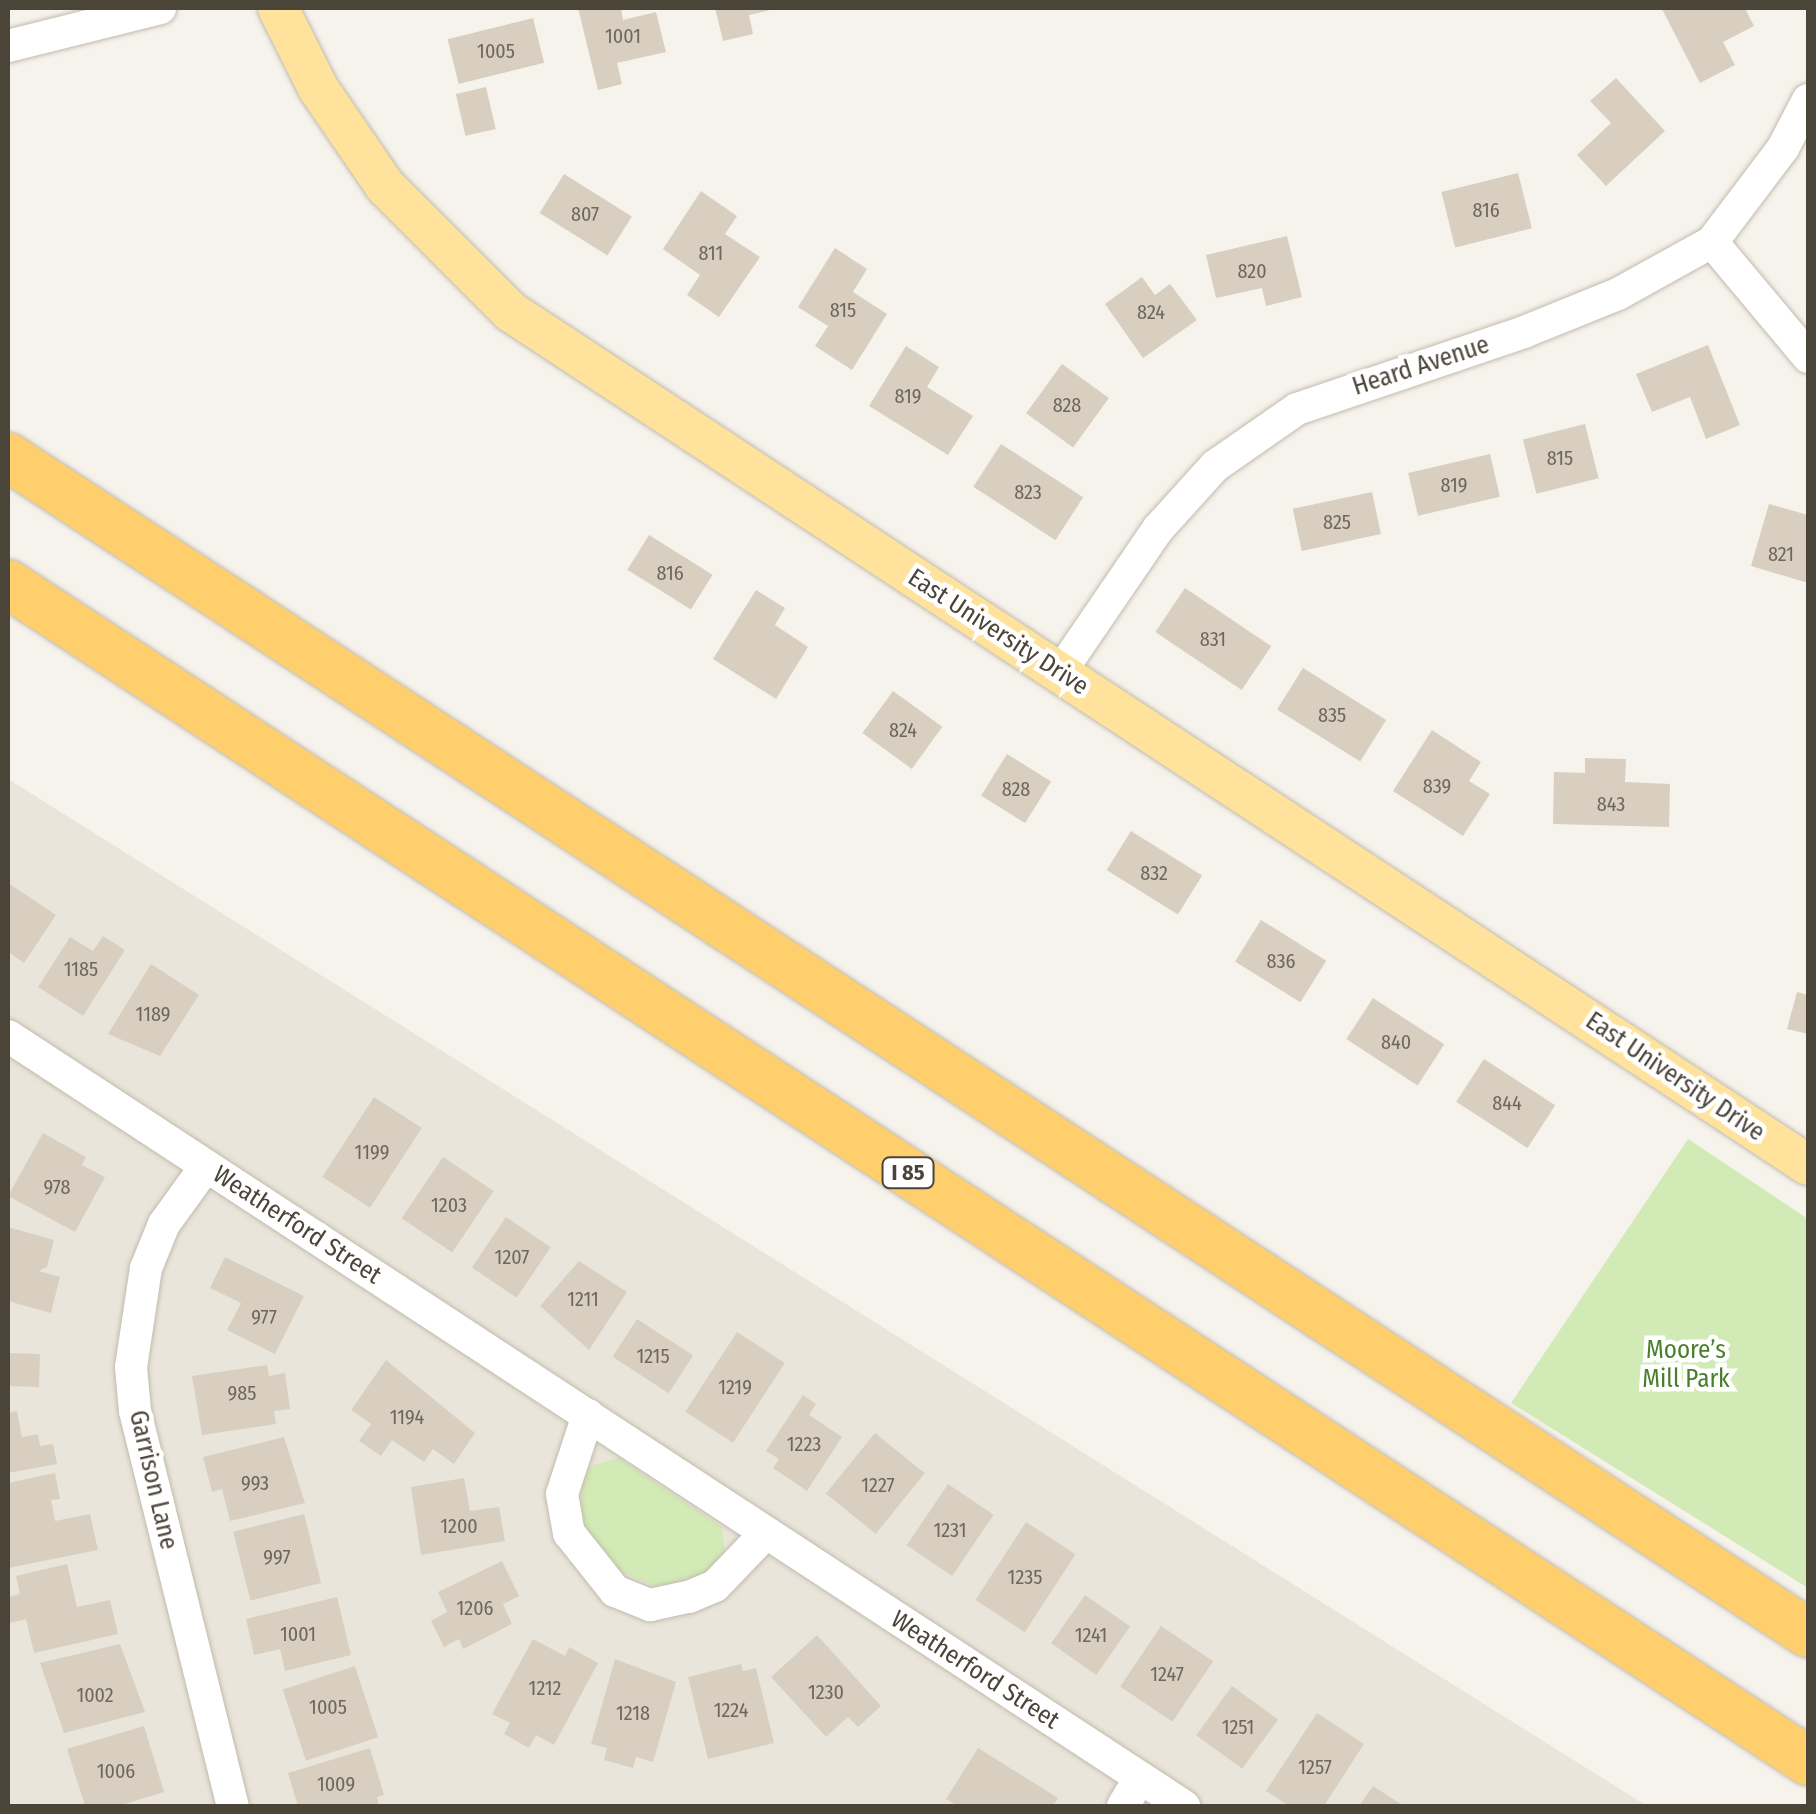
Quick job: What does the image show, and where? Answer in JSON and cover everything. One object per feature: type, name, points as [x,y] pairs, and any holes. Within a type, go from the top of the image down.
[{"type":"highway","points":[[8,457],[1808,1633]]},
{"type":"highway","name":"I 85","points":[[8,584],[1808,1761]]},
{"type":"main road","name":"East University Drive","points":[[278,8],[318,88],[385,186],[511,312],[1061,671],[1236,794],[1808,1166]]},
{"type":"street","points":[[8,46],[160,8]]},
{"type":"street","name":"Heard Avenue","points":[[1061,671],[1158,529],[1216,466],[1297,409],[1524,332],[1618,294],[1712,242],[1784,148],[1808,100]]},
{"type":"street","points":[[1712,242],[1808,357]]},
{"type":"street","name":"Weatherford Street","points":[[8,1036],[1184,1806]]},
{"type":"street","name":"Garrison Lane","points":[[206,1166],[164,1224],[146,1268],[131,1367],[135,1411],[232,1806]]},
{"type":"street","points":[[588,1415],[562,1494],[569,1533],[615,1592],[650,1605],[689,1598],[715,1586],[766,1533]]},
{"type":"street","points":[[1122,1806],[1140,1778]]},
{"type":"shaded area","points":[[8,779],[1647,1806],[8,1806]]},
{"type":"green space","name":"Moore’s Mill Park","points":[[1688,1139],[1808,1219],[1808,1588],[1511,1403]]},
{"type":"green space","points":[[619,1458],[722,1527],[725,1556],[711,1571],[659,1588],[604,1564],[580,1514],[582,1483],[591,1466]]},
{"type":"building","points":[[578,8],[621,8],[623,20],[656,12],[666,52],[617,63],[622,84],[598,90]]},
{"type":"building","points":[[715,8],[774,9],[749,15],[753,34],[723,41]]},
{"type":"building","points":[[1745,8],[1754,26],[1723,42],[1735,65],[1700,83],[1662,9]]},
{"type":"building","points":[[533,18],[544,63],[459,84],[448,39]]},
{"type":"building","points":[[1616,78],[1665,131],[1606,186],[1577,155],[1611,123],[1590,101]]},
{"type":"building","points":[[486,87],[496,129],[465,136],[456,94]]},
{"type":"building","points":[[1518,173],[1532,228],[1455,247],[1441,192]]},
{"type":"building","points":[[564,174],[632,216],[607,255],[540,213]]},
{"type":"building","points":[[701,191],[737,216],[725,234],[760,257],[719,317],[687,295],[700,275],[663,249]]},
{"type":"building","points":[[1287,236],[1302,297],[1266,306],[1262,288],[1216,298],[1206,255]]},
{"type":"building","points":[[835,248],[867,269],[853,292],[887,314],[852,370],[815,346],[828,326],[798,307]]},
{"type":"building","points":[[1142,277],[1155,295],[1170,284],[1197,320],[1143,358],[1105,304]]},
{"type":"building","points":[[1708,345],[1740,425],[1706,439],[1690,397],[1652,412],[1636,374]]},
{"type":"building","points":[[906,346],[939,367],[927,387],[973,416],[948,455],[869,406]]},
{"type":"building","points":[[1062,364],[1109,398],[1073,447],[1026,413]]},
{"type":"building","points":[[1585,424],[1599,478],[1536,494],[1523,439]]},
{"type":"building","points":[[1001,444],[1083,497],[1055,540],[973,487]]},
{"type":"building","points":[[1490,454],[1500,497],[1418,516],[1408,473]]},
{"type":"building","points":[[1372,492],[1381,534],[1302,551],[1293,509]]},
{"type":"building","points":[[1769,504],[1808,515],[1808,583],[1751,566]]},
{"type":"building","points":[[649,535],[713,575],[691,610],[627,570]]},
{"type":"building","points":[[1185,588],[1271,646],[1242,690],[1155,632]]},
{"type":"building","points":[[756,590],[785,608],[775,625],[808,647],[776,699],[713,659]]},
{"type":"building","points":[[1303,668],[1386,720],[1360,761],[1277,710]]},
{"type":"building","points":[[893,691],[942,727],[912,769],[862,733]]},
{"type":"building","points":[[1432,730],[1481,762],[1469,781],[1490,794],[1463,836],[1393,791]]},
{"type":"building","points":[[1007,754],[1051,782],[1025,823],[981,796]]},
{"type":"building","points":[[1585,758],[1626,759],[1625,782],[1670,784],[1669,827],[1553,824],[1554,772],[1585,773]]},
{"type":"building","points":[[1131,831],[1202,876],[1178,915],[1107,870]]},
{"type":"building","points":[[8,883],[56,915],[24,963],[8,952]]},
{"type":"building","points":[[1261,920],[1326,961],[1300,1002],[1235,962]]},
{"type":"building","points":[[103,936],[125,950],[83,1016],[38,987],[70,937],[93,951]]},
{"type":"building","points":[[151,964],[199,995],[160,1056],[108,1034]]},
{"type":"building","points":[[1797,992],[1808,995],[1808,1034],[1787,1029]]},
{"type":"building","points":[[1373,998],[1444,1044],[1418,1085],[1346,1039]]},
{"type":"building","points":[[1484,1059],[1555,1105],[1528,1148],[1456,1102]]},
{"type":"building","points":[[374,1097],[422,1128],[370,1208],[322,1177]]},
{"type":"building","points":[[43,1133],[86,1157],[82,1165],[105,1177],[75,1232],[8,1196]]},
{"type":"building","points":[[443,1157],[494,1191],[452,1252],[402,1218]]},
{"type":"building","points":[[506,1217],[551,1247],[517,1298],[472,1268]]},
{"type":"building","points":[[8,1227],[54,1240],[47,1267],[39,1271],[60,1277],[51,1313],[8,1301]]},
{"type":"building","points":[[225,1257],[304,1296],[275,1354],[227,1330],[241,1303],[210,1288]]},
{"type":"building","points":[[579,1261],[627,1292],[589,1350],[540,1306]]},
{"type":"building","points":[[637,1319],[693,1355],[669,1393],[612,1357]]},
{"type":"building","points":[[737,1332],[785,1363],[733,1443],[685,1412]]},
{"type":"building","points":[[8,1353],[40,1354],[39,1387],[8,1386]]},
{"type":"building","points":[[386,1360],[475,1433],[454,1464],[433,1449],[424,1462],[392,1440],[381,1456],[359,1441],[371,1424],[351,1410]]},
{"type":"building","points":[[267,1365],[269,1376],[285,1373],[290,1409],[274,1411],[276,1424],[202,1435],[192,1376]]},
{"type":"building","points":[[803,1395],[816,1404],[809,1415],[842,1437],[807,1491],[773,1468],[779,1459],[766,1451]]},
{"type":"building","points":[[17,1411],[22,1437],[38,1434],[40,1446],[53,1444],[57,1464],[8,1473],[8,1413]]},
{"type":"building","points":[[875,1433],[925,1473],[876,1534],[826,1494]]},
{"type":"building","points":[[284,1437],[305,1503],[230,1521],[222,1489],[212,1492],[203,1457]]},
{"type":"building","points":[[55,1473],[60,1499],[51,1500],[55,1521],[90,1514],[98,1550],[8,1568],[8,1483]]},
{"type":"building","points":[[464,1478],[470,1511],[499,1507],[505,1541],[421,1555],[411,1487]]},
{"type":"building","points":[[948,1484],[994,1515],[952,1576],[907,1545]]},
{"type":"building","points":[[304,1514],[321,1583],[250,1601],[233,1532]]},
{"type":"building","points":[[1026,1522],[1075,1554],[1025,1632],[975,1600]]},
{"type":"building","points":[[502,1561],[519,1596],[503,1604],[512,1624],[463,1649],[459,1639],[444,1647],[431,1621],[447,1612],[438,1592]]},
{"type":"building","points":[[67,1564],[77,1607],[110,1600],[118,1634],[34,1653],[26,1619],[10,1623],[8,1597],[20,1594],[16,1576]]},
{"type":"building","points":[[1085,1595],[1130,1627],[1096,1675],[1051,1643]]},
{"type":"building","points":[[337,1597],[351,1655],[285,1671],[280,1649],[254,1655],[246,1619]]},
{"type":"building","points":[[1161,1626],[1213,1661],[1172,1722],[1120,1687]]},
{"type":"building","points":[[817,1635],[881,1706],[858,1727],[848,1717],[826,1737],[771,1677]]},
{"type":"building","points":[[533,1639],[565,1656],[569,1647],[598,1663],[554,1745],[536,1735],[529,1748],[504,1734],[510,1723],[492,1714]]},
{"type":"building","points":[[120,1644],[145,1712],[64,1733],[40,1663]]},
{"type":"building","points":[[615,1659],[676,1682],[653,1762],[636,1757],[633,1768],[604,1760],[607,1748],[591,1744]]},
{"type":"building","points":[[741,1664],[743,1671],[756,1668],[774,1743],[708,1759],[688,1677]]},
{"type":"building","points":[[355,1666],[378,1737],[306,1761],[283,1689]]},
{"type":"building","points":[[1232,1686],[1278,1720],[1242,1769],[1196,1735]]},
{"type":"building","points":[[1317,1713],[1364,1744],[1324,1806],[1289,1806],[1266,1791]]},
{"type":"building","points":[[144,1726],[164,1792],[118,1806],[85,1806],[67,1749]]},
{"type":"building","points":[[370,1748],[384,1795],[377,1797],[379,1806],[298,1806],[288,1773]]},
{"type":"building","points":[[978,1748],[1058,1798],[1053,1806],[958,1806],[946,1799]]},
{"type":"building","points":[[1373,1786],[1404,1806],[1359,1806]]}]
